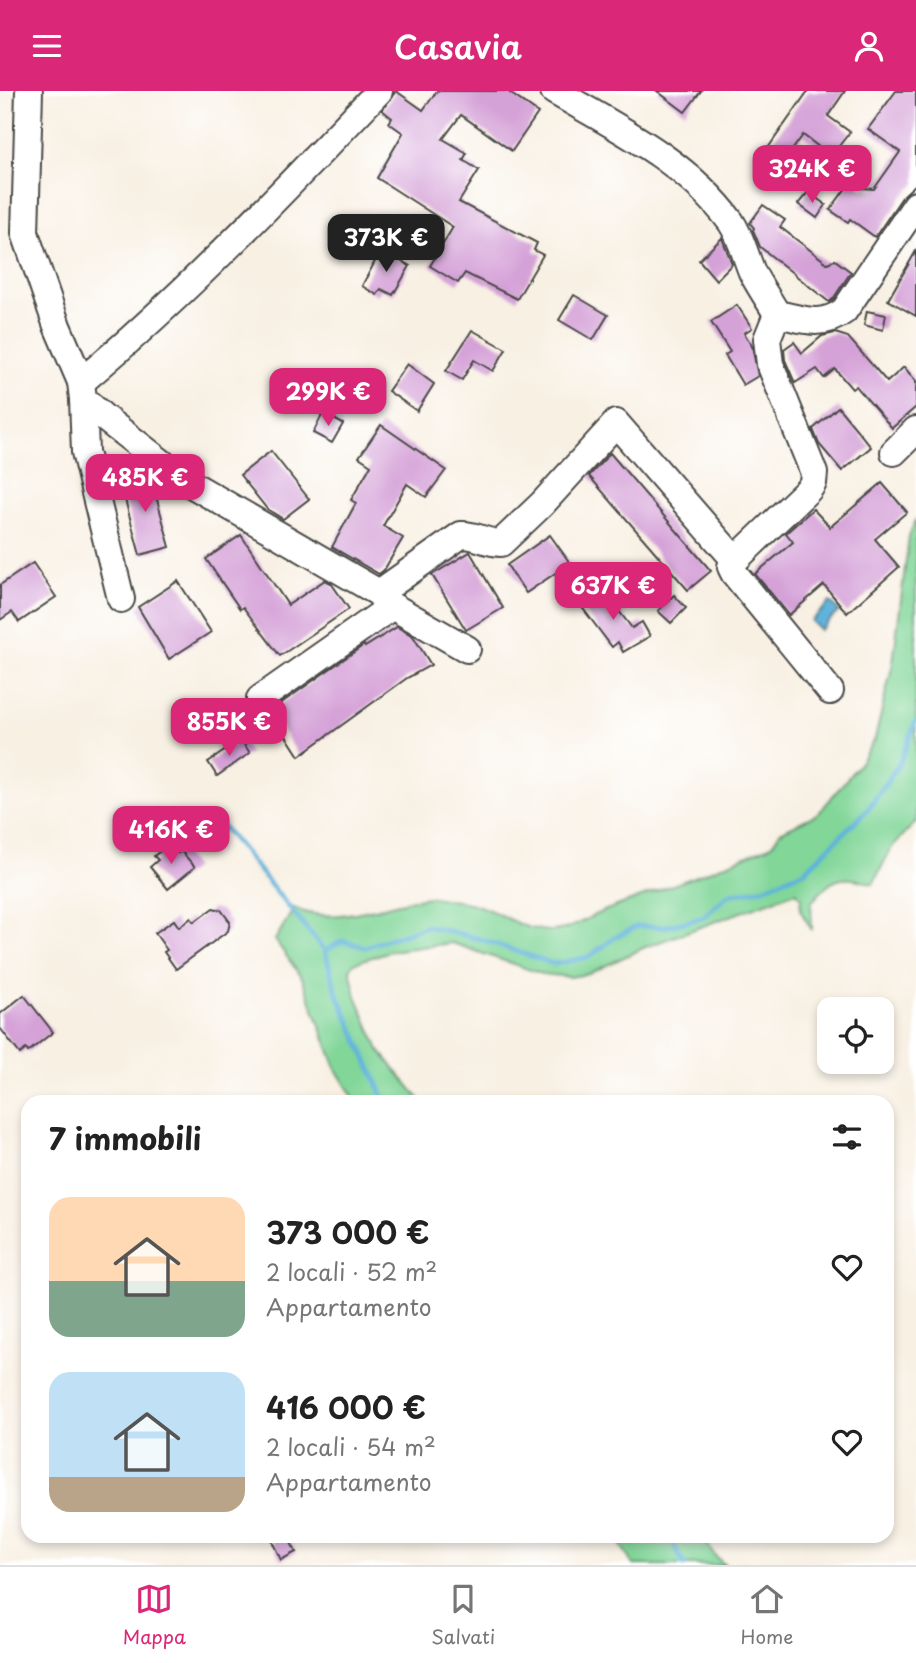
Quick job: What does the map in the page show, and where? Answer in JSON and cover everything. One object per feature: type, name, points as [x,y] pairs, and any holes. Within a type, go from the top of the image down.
[{"type":"street","points":[[29,91],[25,233],[82,391],[103,417],[184,481],[467,649]]},
{"type":"street","points":[[121,599],[85,452],[82,391],[284,192],[379,91]]},
{"type":"street","points":[[554,91],[672,162],[705,192],[732,223],[753,273],[777,314],[818,322],[832,320],[844,311],[916,205]]},
{"type":"street","points":[[777,314],[767,339],[767,351],[770,365],[814,473],[813,483],[731,567],[830,691]]},
{"type":"street","points":[[382,598],[461,535],[473,534],[488,543],[500,543],[542,504],[616,423],[735,560]]},
{"type":"street","points":[[894,452],[916,430]]},
{"type":"street","points":[[260,699],[384,613],[382,598]]},
{"type":"green space","points":[[916,519],[916,822],[892,847],[873,884],[845,879],[825,888],[811,903],[812,930],[800,910],[801,897],[796,892],[643,948],[588,974],[570,977],[542,974],[452,943],[390,951],[354,963],[350,969],[356,996],[379,1050],[416,1095],[352,1095],[337,1071],[302,978],[275,940],[294,908],[309,913],[343,915],[432,897],[473,904],[532,928],[559,930],[772,845],[780,832],[819,813],[859,764],[875,739],[893,663],[909,536]]},
{"type":"green space","points":[[620,1543],[707,1543],[725,1565],[633,1565]]},
{"type":"water","points":[[830,602],[839,611],[820,630],[811,621]]},
{"type":"building","points":[[396,91],[423,110],[437,91],[507,91],[538,113],[512,151],[461,115],[443,139],[467,153],[463,160],[479,170],[459,202],[537,243],[534,250],[543,255],[517,299],[465,273],[458,283],[430,266],[453,227],[377,178],[403,133],[389,123],[392,118],[382,110]]},
{"type":"building","points":[[657,91],[701,91],[685,112]]},
{"type":"building","points":[[808,91],[845,91],[828,116],[850,132],[831,156],[803,135],[778,170],[761,158]]},
{"type":"building","points":[[896,91],[916,91],[916,184],[903,196],[875,237],[850,219],[848,222],[830,210],[852,180],[862,188],[874,189],[900,152],[868,129]]},
{"type":"building","points":[[808,192],[826,205],[817,218],[798,204]]},
{"type":"building","points":[[763,205],[785,220],[780,227],[827,263],[835,260],[851,272],[829,302],[760,247],[750,223]]},
{"type":"building","points":[[722,238],[732,264],[716,280],[699,260]]},
{"type":"building","points":[[381,250],[410,266],[393,295],[381,289],[377,295],[362,286]]},
{"type":"building","points":[[916,251],[916,316],[888,300]]},
{"type":"building","points":[[574,295],[608,315],[593,340],[559,320]]},
{"type":"building","points":[[737,305],[752,328],[744,333],[752,346],[758,376],[743,385],[725,355],[730,352],[711,322]]},
{"type":"building","points":[[867,311],[886,315],[883,330],[864,325]]},
{"type":"building","points":[[472,330],[506,349],[493,371],[474,360],[462,380],[446,371]]},
{"type":"building","points":[[835,333],[848,337],[887,382],[904,367],[916,381],[916,407],[892,428],[856,386],[852,389],[835,369],[824,378],[817,369],[795,383],[785,360],[784,349],[794,342],[802,353],[822,336]]},
{"type":"building","points":[[407,364],[434,384],[417,411],[388,391]]},
{"type":"building","points":[[838,407],[871,447],[842,471],[819,444],[813,429]]},
{"type":"building","points":[[323,413],[343,424],[332,443],[313,433]]},
{"type":"building","points":[[381,425],[446,470],[426,497],[407,484],[383,526],[403,538],[379,574],[332,547],[356,503],[351,500],[371,465],[359,457]]},
{"type":"building","points":[[271,451],[309,499],[283,519],[267,509],[240,475]]},
{"type":"building","points":[[610,453],[711,571],[688,590],[589,476]]},
{"type":"building","points":[[150,474],[170,547],[140,555],[120,481]]},
{"type":"building","points":[[882,483],[907,512],[875,539],[899,567],[847,613],[824,585],[789,615],[755,574],[793,542],[786,533],[813,509],[830,527]]},
{"type":"building","points":[[241,535],[288,605],[325,580],[331,583],[349,609],[280,656],[243,607],[240,609],[206,559]]},
{"type":"building","points":[[550,535],[570,563],[526,593],[507,565]]},
{"type":"building","points":[[470,552],[503,608],[466,630],[432,575]]},
{"type":"building","points":[[33,563],[56,597],[19,622],[12,612],[0,620],[0,585]]},
{"type":"building","points":[[178,581],[211,632],[169,659],[138,607]]},
{"type":"building","points":[[602,589],[632,628],[642,622],[650,636],[623,652],[618,642],[612,647],[581,606]]},
{"type":"building","points":[[674,595],[686,608],[671,623],[658,611]]},
{"type":"building","points":[[397,627],[413,636],[431,665],[407,678],[299,756],[270,711],[364,645],[365,647]]},
{"type":"building","points":[[241,740],[250,753],[217,776],[208,762]]},
{"type":"building","points":[[170,843],[195,867],[168,889],[150,867],[158,860],[154,856]]},
{"type":"building","points":[[213,908],[221,910],[230,922],[228,931],[176,969],[155,933],[174,920],[179,927],[191,918],[194,922]]},
{"type":"building","points":[[24,995],[53,1032],[28,1052],[26,1049],[20,1054],[0,1028],[0,1014]]},
{"type":"building","points":[[273,1543],[291,1543],[296,1552],[281,1560]]},
{"type":"waterway","points":[[325,951],[342,941],[365,947],[427,926],[480,939],[554,964],[589,957],[614,938],[638,926],[663,927],[702,918],[728,895],[761,889],[805,871],[869,808],[899,764],[916,721]]},
{"type":"waterway","points":[[224,828],[325,951],[336,991],[382,1095]]},
{"type":"waterway","points":[[673,1543],[684,1565]]}]
